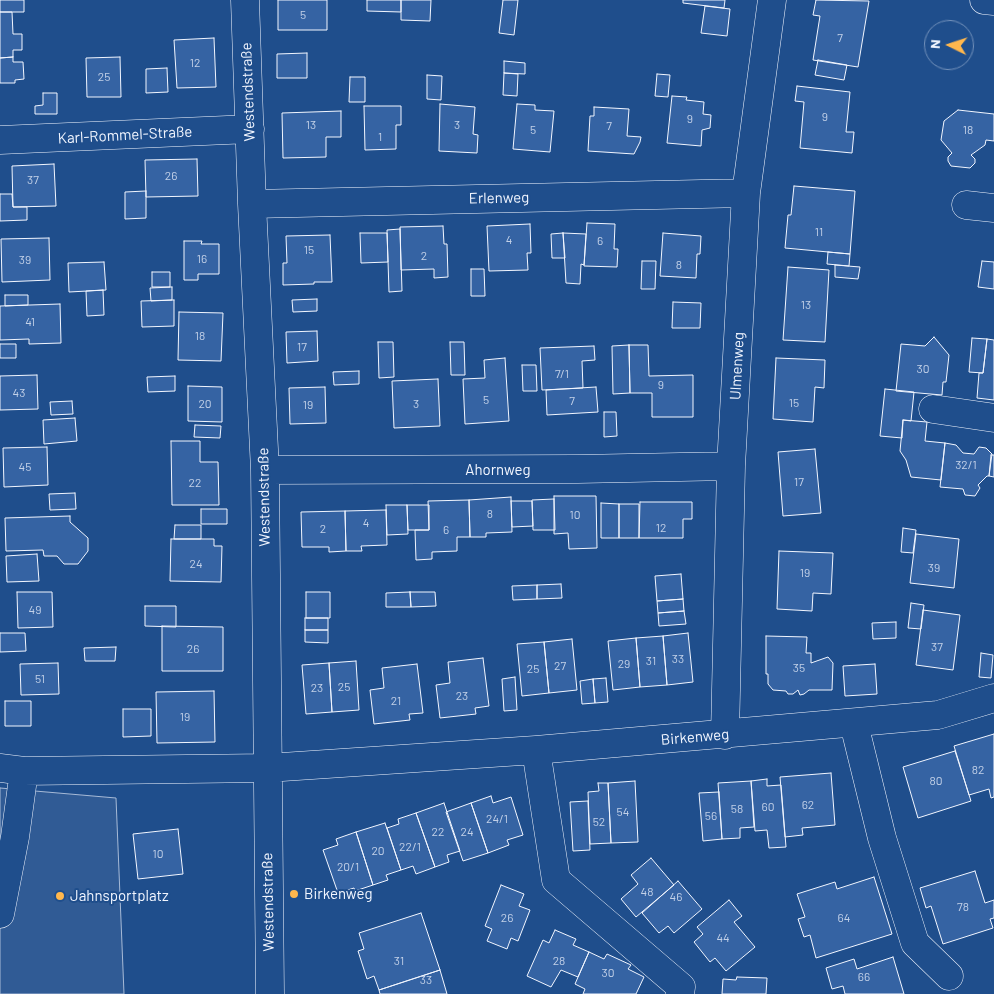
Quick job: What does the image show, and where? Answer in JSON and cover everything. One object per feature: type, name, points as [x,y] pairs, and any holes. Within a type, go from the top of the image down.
[{"type":"street","name":"Westendstraße","points":[[245,0],[264,470],[270,994]]},
{"type":"street","name":"Ulmenweg","points":[[725,735],[731,466],[746,193],[772,0]]},
{"type":"street","points":[[984,0],[994,1]]},
{"type":"street","name":"Karl-Rommel-Straße","points":[[0,140],[250,129]]},
{"type":"street","name":"Erlenweg","points":[[252,204],[746,193]]},
{"type":"street","points":[[966,205],[994,208]]},
{"type":"street","points":[[933,409],[994,418]]},
{"type":"street","name":"Ahornweg","points":[[264,470],[578,470],[731,466]]},
{"type":"street","name":"Birkenweg","points":[[12,769],[267,768],[536,750],[854,724],[938,715],[994,698]]},
{"type":"street","points":[[854,724],[882,838],[914,943],[949,976]]},
{"type":"street","points":[[536,750],[556,880],[681,987],[680,994]]},
{"type":"street","points":[[0,914],[15,836],[12,769]]},
{"type":"shaded area","name":"Jahnsportplatz","points":[[0,788],[116,798],[124,994],[0,994]]},
{"type":"building","points":[[0,0],[24,0],[24,12],[0,12]]},
{"type":"building","points":[[278,0],[327,0],[327,30],[278,30]]},
{"type":"building","points":[[367,0],[401,0],[401,12],[367,11]]},
{"type":"building","points":[[401,0],[431,0],[430,21],[401,20]]},
{"type":"building","points":[[503,0],[518,0],[514,35],[499,33]]},
{"type":"building","points":[[683,0],[725,0],[724,8],[683,3]]},
{"type":"building","points":[[816,0],[869,1],[858,67],[813,60],[820,16],[813,15]]},
{"type":"building","points":[[705,6],[730,9],[727,36],[701,33]]},
{"type":"building","points":[[0,12],[12,12],[13,34],[22,34],[22,50],[13,50],[13,57],[0,58]]},
{"type":"building","points":[[214,38],[216,87],[177,88],[174,40]]},
{"type":"building","points":[[307,53],[307,78],[277,78],[277,54]]},
{"type":"building","points":[[13,57],[13,62],[23,62],[24,79],[15,80],[15,83],[0,83],[0,58]]},
{"type":"building","points":[[120,57],[121,97],[87,97],[86,58]]},
{"type":"building","points":[[818,60],[847,65],[844,80],[815,75]]},
{"type":"building","points":[[504,61],[525,63],[525,74],[504,73]]},
{"type":"building","points":[[167,68],[168,92],[146,93],[146,69]]},
{"type":"building","points":[[504,73],[518,74],[517,96],[503,95]]},
{"type":"building","points":[[657,74],[670,75],[668,97],[655,96]]},
{"type":"building","points":[[427,75],[442,76],[441,100],[427,99]]},
{"type":"building","points":[[350,77],[365,77],[365,102],[349,102]]},
{"type":"building","points":[[797,86],[850,92],[846,132],[854,132],[852,153],[800,148],[804,102],[795,101]]},
{"type":"building","points":[[43,93],[57,93],[57,114],[35,114],[35,106],[43,105]]},
{"type":"building","points":[[672,96],[687,97],[686,100],[704,102],[703,114],[711,115],[710,128],[702,130],[701,146],[667,143]]},
{"type":"building","points":[[440,104],[475,107],[473,134],[478,135],[477,153],[439,151]]},
{"type":"building","points":[[517,104],[535,105],[535,110],[554,111],[550,152],[513,149]]},
{"type":"building","points":[[364,106],[401,106],[401,125],[396,125],[396,149],[365,150]]},
{"type":"building","points":[[594,107],[629,109],[627,136],[641,137],[634,154],[588,151],[590,116],[594,116]]},
{"type":"building","points":[[958,110],[994,114],[994,141],[986,140],[985,145],[971,155],[975,159],[975,163],[970,168],[951,166],[948,157],[952,153],[941,140],[944,121]]},
{"type":"building","points":[[341,111],[341,137],[326,137],[326,157],[283,158],[282,113]]},
{"type":"building","points":[[197,159],[198,196],[146,197],[145,160]]},
{"type":"building","points":[[54,164],[56,206],[13,207],[12,166]]},
{"type":"building","points":[[794,186],[855,191],[850,254],[785,248],[788,215],[791,215]]},
{"type":"building","points":[[146,191],[146,218],[125,219],[125,192]]},
{"type":"building","points":[[0,194],[12,194],[13,207],[27,207],[27,220],[0,221]]},
{"type":"building","points":[[587,223],[615,224],[614,249],[618,249],[617,267],[584,266]]},
{"type":"building","points":[[530,224],[531,253],[527,253],[528,270],[489,271],[487,226]]},
{"type":"building","points":[[443,226],[444,244],[447,244],[448,277],[434,278],[434,269],[401,270],[400,227]]},
{"type":"building","points":[[400,229],[402,291],[389,292],[387,230]]},
{"type":"building","points":[[360,233],[387,233],[388,262],[361,263]]},
{"type":"building","points":[[563,233],[586,234],[584,265],[581,264],[580,284],[566,283]]},
{"type":"building","points":[[563,233],[565,258],[552,258],[551,234]]},
{"type":"building","points":[[663,233],[701,236],[700,254],[697,254],[696,278],[660,276]]},
{"type":"building","points":[[330,235],[332,282],[283,285],[283,263],[287,263],[286,236]]},
{"type":"building","points":[[49,238],[50,280],[2,282],[1,239]]},
{"type":"building","points":[[184,241],[202,241],[201,244],[219,244],[219,274],[198,274],[198,280],[184,280]]},
{"type":"building","points":[[828,252],[850,254],[849,266],[827,264]]},
{"type":"building","points":[[642,261],[656,261],[655,289],[641,289]]},
{"type":"building","points":[[982,261],[994,262],[994,289],[978,287]]},
{"type":"building","points":[[104,262],[106,290],[69,292],[68,263]]},
{"type":"building","points":[[835,265],[860,267],[858,279],[835,277]]},
{"type":"building","points":[[788,267],[829,270],[825,342],[783,340]]},
{"type":"building","points":[[471,269],[484,269],[485,296],[471,296]]},
{"type":"building","points":[[152,272],[170,272],[170,287],[152,287]]},
{"type":"building","points":[[172,287],[172,300],[151,301],[150,288]]},
{"type":"building","points":[[103,290],[104,315],[87,316],[86,291]]},
{"type":"building","points":[[5,295],[28,295],[28,305],[5,306]]},
{"type":"building","points":[[317,299],[317,311],[293,312],[292,300]]},
{"type":"building","points":[[174,300],[174,326],[142,327],[141,301]]},
{"type":"building","points":[[673,302],[701,303],[700,328],[672,328]]},
{"type":"building","points":[[60,304],[61,343],[29,344],[29,339],[0,340],[0,306]]},
{"type":"building","points":[[179,312],[223,313],[221,361],[178,360]]},
{"type":"building","points":[[317,331],[318,361],[287,363],[286,332]]},
{"type":"building","points":[[934,337],[949,355],[946,382],[943,382],[942,395],[896,391],[901,344],[925,346]]},
{"type":"building","points":[[972,338],[987,339],[983,373],[969,372]]},
{"type":"building","points":[[987,339],[994,340],[994,400],[977,398],[979,373],[983,373]]},
{"type":"building","points":[[378,342],[393,342],[394,377],[379,378]]},
{"type":"building","points":[[450,342],[464,342],[465,375],[451,375]]},
{"type":"building","points":[[0,344],[16,344],[16,358],[0,358]]},
{"type":"building","points":[[629,345],[648,345],[649,376],[693,375],[693,417],[652,417],[652,393],[630,393]]},
{"type":"building","points":[[629,345],[630,393],[613,394],[612,346]]},
{"type":"building","points":[[594,346],[595,360],[582,361],[583,388],[542,390],[540,348]]},
{"type":"building","points":[[505,358],[509,421],[465,424],[463,379],[485,378],[484,360]]},
{"type":"building","points":[[776,358],[825,360],[824,388],[815,387],[813,422],[773,419]]},
{"type":"building","points":[[522,365],[536,365],[537,391],[523,391]]},
{"type":"building","points":[[359,371],[359,384],[334,385],[333,372]]},
{"type":"building","points":[[37,375],[38,409],[0,410],[0,376]]},
{"type":"building","points":[[175,376],[175,391],[148,392],[147,377]]},
{"type":"building","points":[[438,379],[440,426],[394,428],[392,381]]},
{"type":"building","points":[[188,386],[222,387],[222,422],[188,421]]},
{"type":"building","points":[[325,387],[326,423],[290,424],[289,388]]},
{"type":"building","points":[[596,387],[598,412],[547,415],[546,390]]},
{"type":"building","points":[[885,389],[914,392],[911,421],[903,420],[902,438],[880,436]]},
{"type":"building","points":[[72,401],[73,414],[51,415],[50,402]]},
{"type":"building","points":[[604,412],[616,412],[617,436],[604,437]]},
{"type":"building","points":[[75,418],[77,441],[44,444],[43,420]]},
{"type":"building","points":[[903,420],[927,422],[925,441],[945,443],[941,480],[911,477],[906,460],[900,451]]},
{"type":"building","points":[[195,425],[221,426],[220,438],[194,437]]},
{"type":"building","points":[[171,441],[200,441],[200,462],[218,462],[219,505],[172,505]]},
{"type":"building","points":[[945,443],[956,445],[963,453],[974,454],[979,447],[986,448],[992,454],[989,476],[978,485],[980,488],[975,496],[965,495],[963,489],[940,487]]},
{"type":"building","points":[[47,447],[48,485],[4,487],[3,448]]},
{"type":"building","points":[[815,449],[821,513],[783,516],[778,452]]},
{"type":"building","points":[[991,455],[994,455],[994,477],[989,476]]},
{"type":"building","points":[[75,493],[76,509],[50,510],[49,494]]},
{"type":"building","points":[[554,496],[596,496],[597,548],[569,549],[568,533],[554,534]]},
{"type":"building","points":[[511,497],[512,532],[486,533],[486,537],[470,537],[469,500]]},
{"type":"building","points":[[554,499],[555,530],[533,530],[532,500]]},
{"type":"building","points":[[469,500],[470,537],[457,537],[457,551],[432,552],[432,559],[416,560],[415,530],[429,530],[428,501]]},
{"type":"building","points":[[511,501],[532,501],[533,526],[512,527]]},
{"type":"building","points":[[640,502],[692,502],[692,519],[683,519],[683,538],[639,538]]},
{"type":"building","points":[[601,503],[619,504],[619,538],[601,538]]},
{"type":"building","points":[[619,504],[639,504],[639,538],[619,538]]},
{"type":"building","points":[[386,505],[407,505],[408,534],[387,535]]},
{"type":"building","points":[[407,505],[429,505],[429,530],[408,530]]},
{"type":"building","points":[[201,509],[227,509],[227,524],[201,524]]},
{"type":"building","points":[[386,510],[387,545],[361,546],[362,551],[346,551],[345,511]]},
{"type":"building","points":[[345,511],[346,551],[329,552],[329,547],[302,547],[301,512]]},
{"type":"building","points":[[70,516],[70,522],[88,538],[88,551],[78,564],[64,564],[57,556],[44,556],[43,550],[6,551],[5,518]]},
{"type":"building","points":[[175,525],[201,525],[201,539],[174,539]]},
{"type":"building","points":[[903,528],[916,530],[913,553],[901,552]]},
{"type":"building","points":[[916,534],[959,539],[954,588],[910,583]]},
{"type":"building","points":[[171,539],[214,539],[214,546],[222,546],[221,582],[170,581]]},
{"type":"building","points":[[779,551],[833,553],[831,594],[813,593],[812,611],[777,609]]},
{"type":"building","points":[[37,554],[39,581],[7,582],[6,556]]},
{"type":"building","points":[[681,574],[683,599],[657,601],[655,576]]},
{"type":"building","points":[[561,584],[562,598],[537,599],[537,585]]},
{"type":"building","points":[[537,585],[537,599],[513,600],[512,586]]},
{"type":"building","points":[[17,592],[52,592],[53,627],[18,628]]},
{"type":"building","points":[[306,592],[330,592],[330,618],[306,618]]},
{"type":"building","points":[[410,592],[435,592],[436,606],[411,607]]},
{"type":"building","points":[[410,592],[411,607],[386,607],[386,593]]},
{"type":"building","points":[[683,599],[684,611],[658,613],[657,601]]},
{"type":"building","points":[[911,603],[924,605],[921,629],[908,628]]},
{"type":"building","points":[[145,606],[176,606],[176,627],[145,626]]},
{"type":"building","points":[[923,610],[960,615],[953,670],[916,665]]},
{"type":"building","points":[[684,611],[686,624],[659,626],[658,613]]},
{"type":"building","points":[[305,618],[328,618],[328,630],[305,630]]},
{"type":"building","points":[[896,622],[896,638],[873,639],[872,623]]},
{"type":"building","points":[[162,626],[223,627],[223,671],[162,671]]},
{"type":"building","points":[[305,630],[328,630],[328,643],[305,642]]},
{"type":"building","points":[[0,633],[25,633],[26,651],[0,652]]},
{"type":"building","points":[[688,633],[693,682],[667,685],[663,636]]},
{"type":"building","points":[[663,636],[667,685],[640,687],[636,638]]},
{"type":"building","points":[[766,636],[807,637],[806,653],[811,653],[811,663],[828,657],[833,663],[832,690],[809,690],[800,695],[798,690],[793,694],[788,694],[786,691],[773,690],[768,684],[768,674],[766,674]]},
{"type":"building","points":[[636,638],[640,687],[613,690],[608,641]]},
{"type":"building","points":[[572,639],[577,690],[549,693],[544,642]]},
{"type":"building","points":[[544,642],[549,693],[522,696],[517,644]]},
{"type":"building","points":[[116,647],[115,661],[85,661],[84,648]]},
{"type":"building","points":[[981,653],[993,655],[991,678],[979,677]]},
{"type":"building","points":[[483,658],[489,706],[475,708],[476,714],[440,718],[436,685],[450,683],[448,662]]},
{"type":"building","points":[[356,661],[359,710],[332,712],[329,663]]},
{"type":"building","points":[[58,663],[59,694],[21,695],[20,664]]},
{"type":"building","points":[[329,663],[332,712],[306,714],[302,665]]},
{"type":"building","points":[[417,664],[423,713],[409,714],[410,720],[374,724],[370,690],[384,688],[382,668]]},
{"type":"building","points":[[875,664],[877,694],[845,696],[843,666]]},
{"type":"building","points":[[515,677],[517,710],[504,711],[502,679]]},
{"type":"building","points":[[606,678],[608,702],[595,703],[593,679]]},
{"type":"building","points":[[593,679],[595,703],[582,704],[580,681]]},
{"type":"building","points":[[214,691],[215,742],[157,743],[156,692]]},
{"type":"building","points":[[5,701],[31,701],[31,726],[5,726]]},
{"type":"building","points":[[123,709],[151,709],[151,736],[123,737]]},
{"type":"building","points":[[994,734],[994,797],[991,798],[989,789],[969,795],[954,746]]},
{"type":"building","points":[[955,751],[971,801],[918,818],[903,767]]},
{"type":"building","points":[[831,773],[835,825],[802,828],[803,835],[785,837],[780,777]]},
{"type":"building","points":[[767,779],[767,786],[781,785],[786,847],[769,848],[767,830],[755,831],[751,781]]},
{"type":"building","points":[[635,781],[638,842],[611,843],[608,783]]},
{"type":"building","points":[[751,781],[754,827],[740,828],[740,838],[722,839],[718,783]]},
{"type":"building","points":[[598,783],[608,783],[611,843],[590,844],[588,792],[599,791]]},
{"type":"building","points":[[719,792],[722,839],[703,841],[699,793]]},
{"type":"building","points":[[491,796],[493,803],[511,797],[523,835],[507,840],[509,845],[488,853],[471,803]]},
{"type":"building","points":[[588,801],[590,850],[573,851],[570,802]]},
{"type":"building","points":[[444,803],[460,851],[447,855],[449,862],[435,867],[416,813]]},
{"type":"building","points":[[471,803],[488,853],[463,861],[446,812]]},
{"type":"building","points":[[416,813],[435,867],[416,874],[413,866],[401,870],[387,828],[399,824],[398,819]]},
{"type":"building","points":[[385,823],[401,870],[386,875],[388,880],[373,885],[356,832]]},
{"type":"building","points":[[178,829],[183,874],[138,879],[133,834]]},
{"type":"building","points":[[356,832],[373,885],[355,891],[354,888],[338,893],[323,850],[338,845],[336,839]]},
{"type":"building","points":[[651,858],[674,885],[636,917],[621,899],[638,884],[631,875]]},
{"type":"building","points":[[975,871],[985,903],[994,900],[994,918],[990,919],[993,928],[943,944],[931,906],[926,908],[920,888]]},
{"type":"building","points":[[874,877],[892,934],[816,958],[810,935],[804,937],[798,919],[805,917],[797,894],[835,882],[837,889]]},
{"type":"building","points":[[678,881],[702,909],[674,933],[668,926],[659,933],[642,913]]},
{"type":"building","points":[[501,885],[524,894],[519,906],[530,910],[518,941],[511,938],[507,949],[487,941],[492,929],[485,926]]},
{"type":"building","points":[[729,900],[742,916],[734,922],[755,947],[726,971],[715,958],[710,962],[694,942],[703,934],[697,927]]},
{"type":"building","points":[[421,913],[440,970],[379,990],[374,976],[367,979],[358,951],[364,949],[359,933]]},
{"type":"building","points":[[555,930],[576,939],[573,945],[589,952],[578,977],[561,970],[551,987],[527,976],[543,940],[549,943]]},
{"type":"building","points":[[589,952],[604,959],[607,954],[631,965],[628,969],[644,977],[636,994],[583,994],[585,989],[575,984]]},
{"type":"building","points":[[893,957],[904,994],[845,994],[843,986],[832,989],[826,968],[854,959],[857,969]]},
{"type":"building","points":[[440,970],[447,994],[380,994],[379,990]]},
{"type":"building","points":[[737,977],[767,978],[766,994],[722,994],[723,979],[736,980]]},
{"type":"place","name":"Birkenweg","points":[[294,894]]},
{"type":"place","name":"Jahnsportplatz","points":[[60,896]]}]
